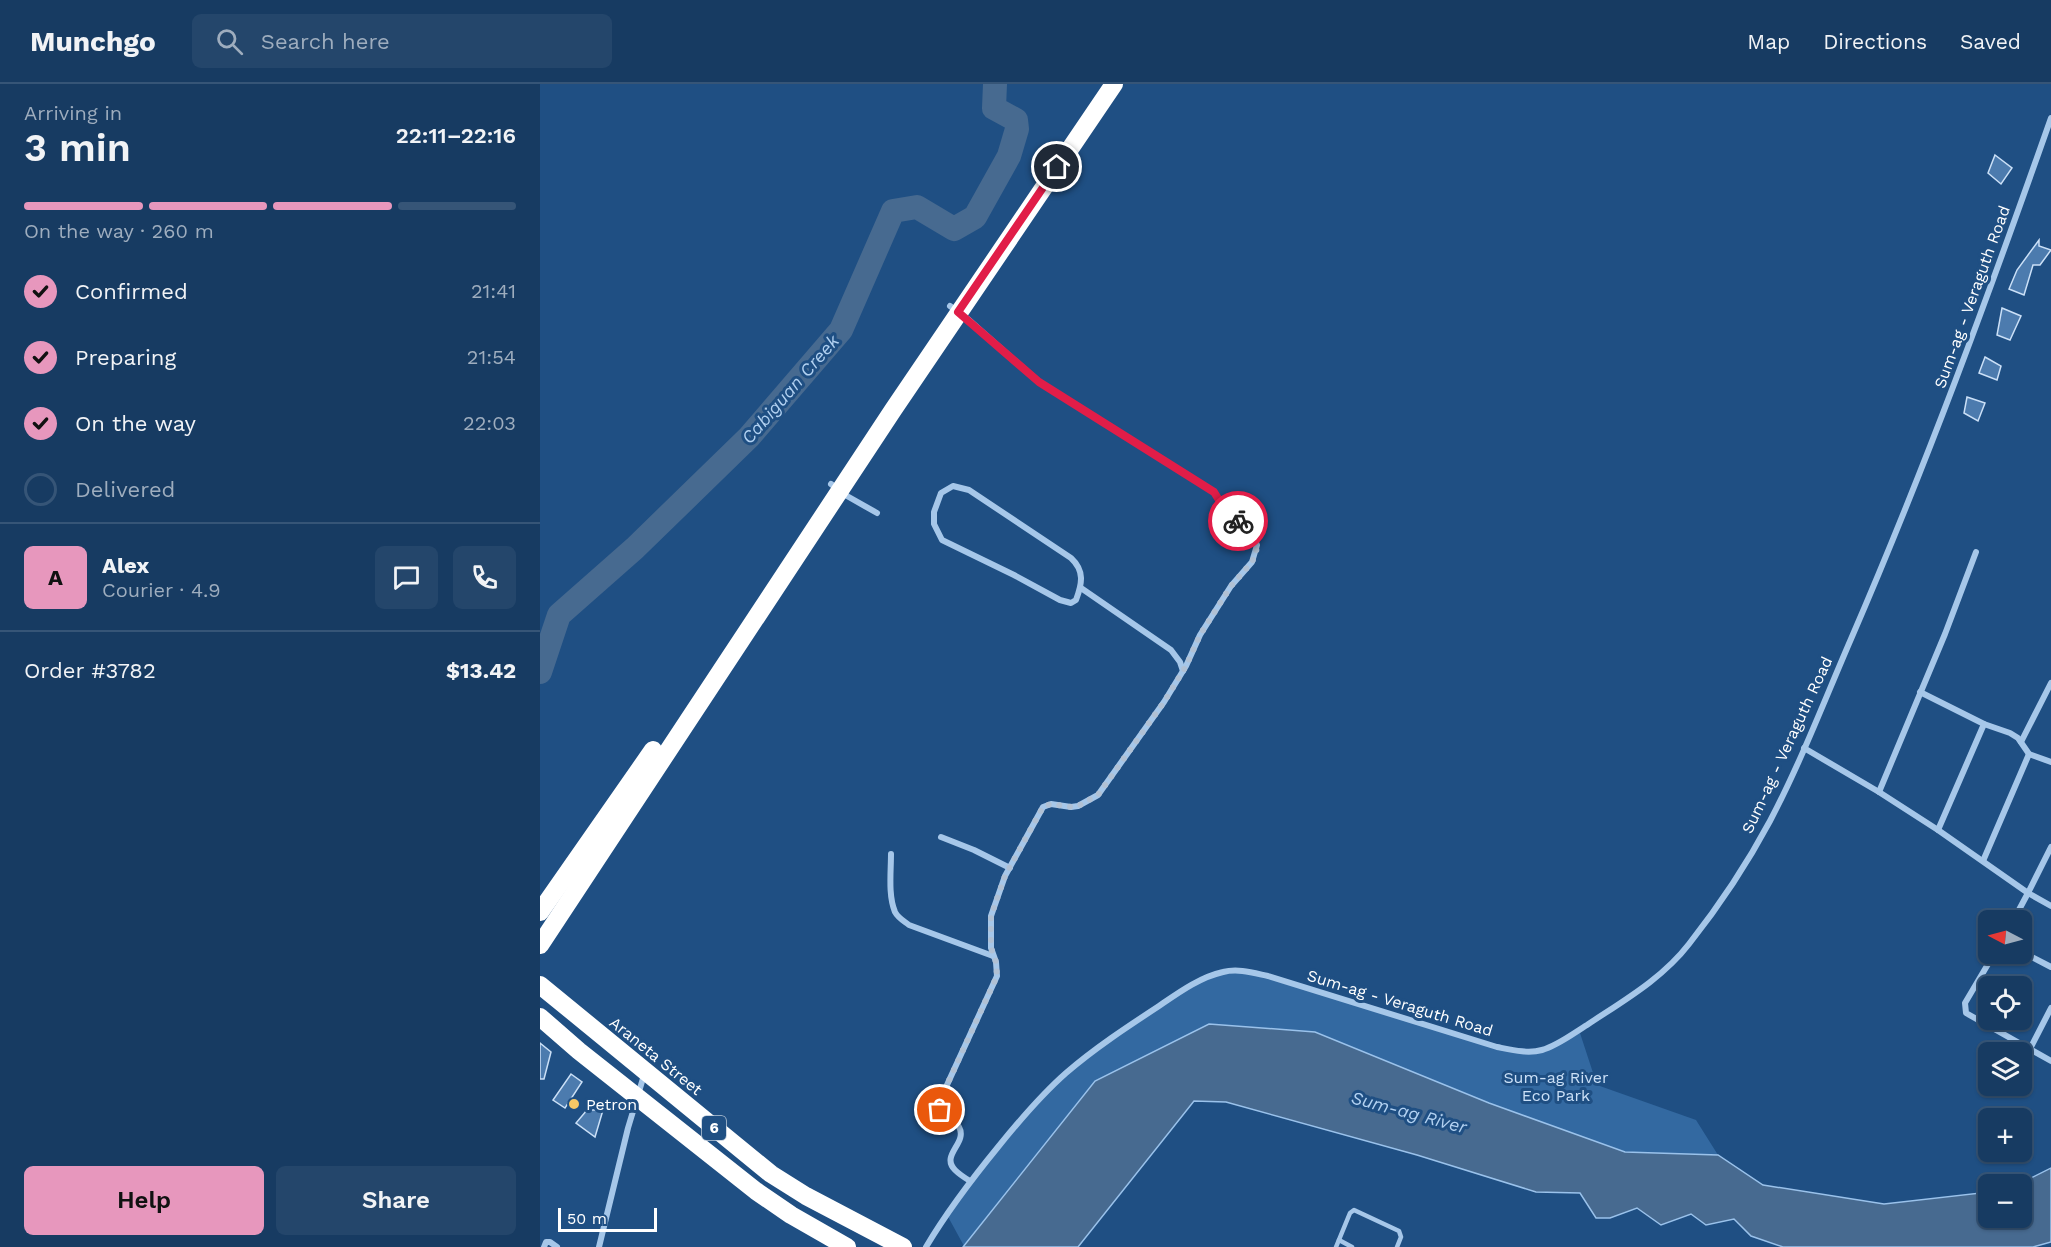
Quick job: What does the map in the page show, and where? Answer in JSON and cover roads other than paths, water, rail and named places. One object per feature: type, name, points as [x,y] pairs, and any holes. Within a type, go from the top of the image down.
[{"type":"highway","points":[[540,912],[835,487],[1102,84]]},
{"type":"highway","points":[[954,309],[1114,84]]},
{"type":"highway","points":[[540,945],[835,487]]},
{"type":"highway","name":"Araneta Street","points":[[540,985],[771,1174],[806,1196],[903,1247]]},
{"type":"highway","name":"6","points":[[540,1017],[756,1191],[791,1215],[847,1247]]},
{"type":"street","name":"Sum-ag - Veraguth Road","points":[[926,1247],[946,1213],[970,1181],[1021,1119],[1065,1074],[1104,1043],[1151,1011],[1186,989],[1224,971],[1242,971],[1268,976],[1497,1047],[1518,1051],[1545,1050],[1652,981],[1671,965],[1688,946],[1743,866],[1770,820],[1804,748],[1877,580],[1946,406],[2051,118]]},
{"type":"street","points":[[954,309],[1039,382],[1214,492],[1224,508],[1253,535],[1257,545],[1252,562],[1231,586],[1200,635],[1183,671],[1164,702],[1098,795],[1078,806],[1051,804],[1043,807],[1010,868],[991,916],[993,956],[997,976],[939,1105],[940,1110],[957,1124],[961,1131],[959,1142],[950,1156],[953,1169],[970,1181]]},
{"type":"street","points":[[953,486],[969,490],[1071,558],[1078,565],[1082,577],[1081,588],[1076,600],[1065,602],[1014,575],[946,544],[934,524],[934,512],[942,493],[953,486]]},
{"type":"street","points":[[835,487],[877,513]]},
{"type":"street","points":[[1879,792],[1976,552]]},
{"type":"street","points":[[1081,588],[1171,650],[1180,662],[1183,671]]},
{"type":"street","points":[[2021,742],[2051,683]]},
{"type":"street","points":[[1920,692],[1984,724],[2010,733],[2021,742],[2029,754],[2050,759]]},
{"type":"street","points":[[1938,830],[1984,724]]},
{"type":"street","points":[[1804,748],[1879,792],[2028,893],[2051,906]]},
{"type":"street","points":[[1983,861],[2029,754]]},
{"type":"street","points":[[941,837],[1010,868]]},
{"type":"street","points":[[2019,910],[2051,847]]},
{"type":"street","points":[[891,854],[892,894],[895,911],[899,917],[909,925],[993,956]]},
{"type":"street","points":[[2032,957],[2051,967]]},
{"type":"street","points":[[1988,964],[1965,1003],[1966,1012],[2018,1042]]},
{"type":"street","points":[[2032,1045],[2051,1008]]},
{"type":"street","points":[[2032,1050],[2051,1061]]},
{"type":"street","points":[[599,1247],[637,1096],[646,1072]]},
{"type":"street","points":[[544,1247],[546,1242],[557,1247]]},
{"type":"lane","points":[[1336,1247],[1350,1213],[1354,1210],[1400,1231],[1401,1237],[1396,1247]]},
{"type":"lane","points":[[1339,1240],[1352,1247]]},
{"type":"water","name":"Sum-ag River","points":[[1209,1024],[1315,1032],[1489,1103],[1625,1152],[1718,1155],[1763,1185],[1884,1204],[1978,1193],[1978,1228],[2032,1228],[2032,1178],[2051,1168],[2051,1242],[2033,1247],[1783,1247],[1751,1236],[1734,1219],[1706,1225],[1691,1214],[1661,1225],[1637,1208],[1610,1218],[1596,1218],[1580,1193],[1536,1192],[1417,1155],[1226,1102],[1194,1101],[1078,1247],[963,1247],[1095,1081]]},
{"type":"waterway","name":"Cabiguan Creek","points":[[540,672],[559,615],[635,548],[749,437],[841,330],[893,211],[917,207],[954,229],[975,217],[1009,156],[1017,129],[1016,120],[994,108],[995,84]]},
{"type":"place","name":"Petron","points":[[574,1104]]},
{"type":"park label","name":"Sum-ag River Eco Park","points":[[1556,1086]]}]
